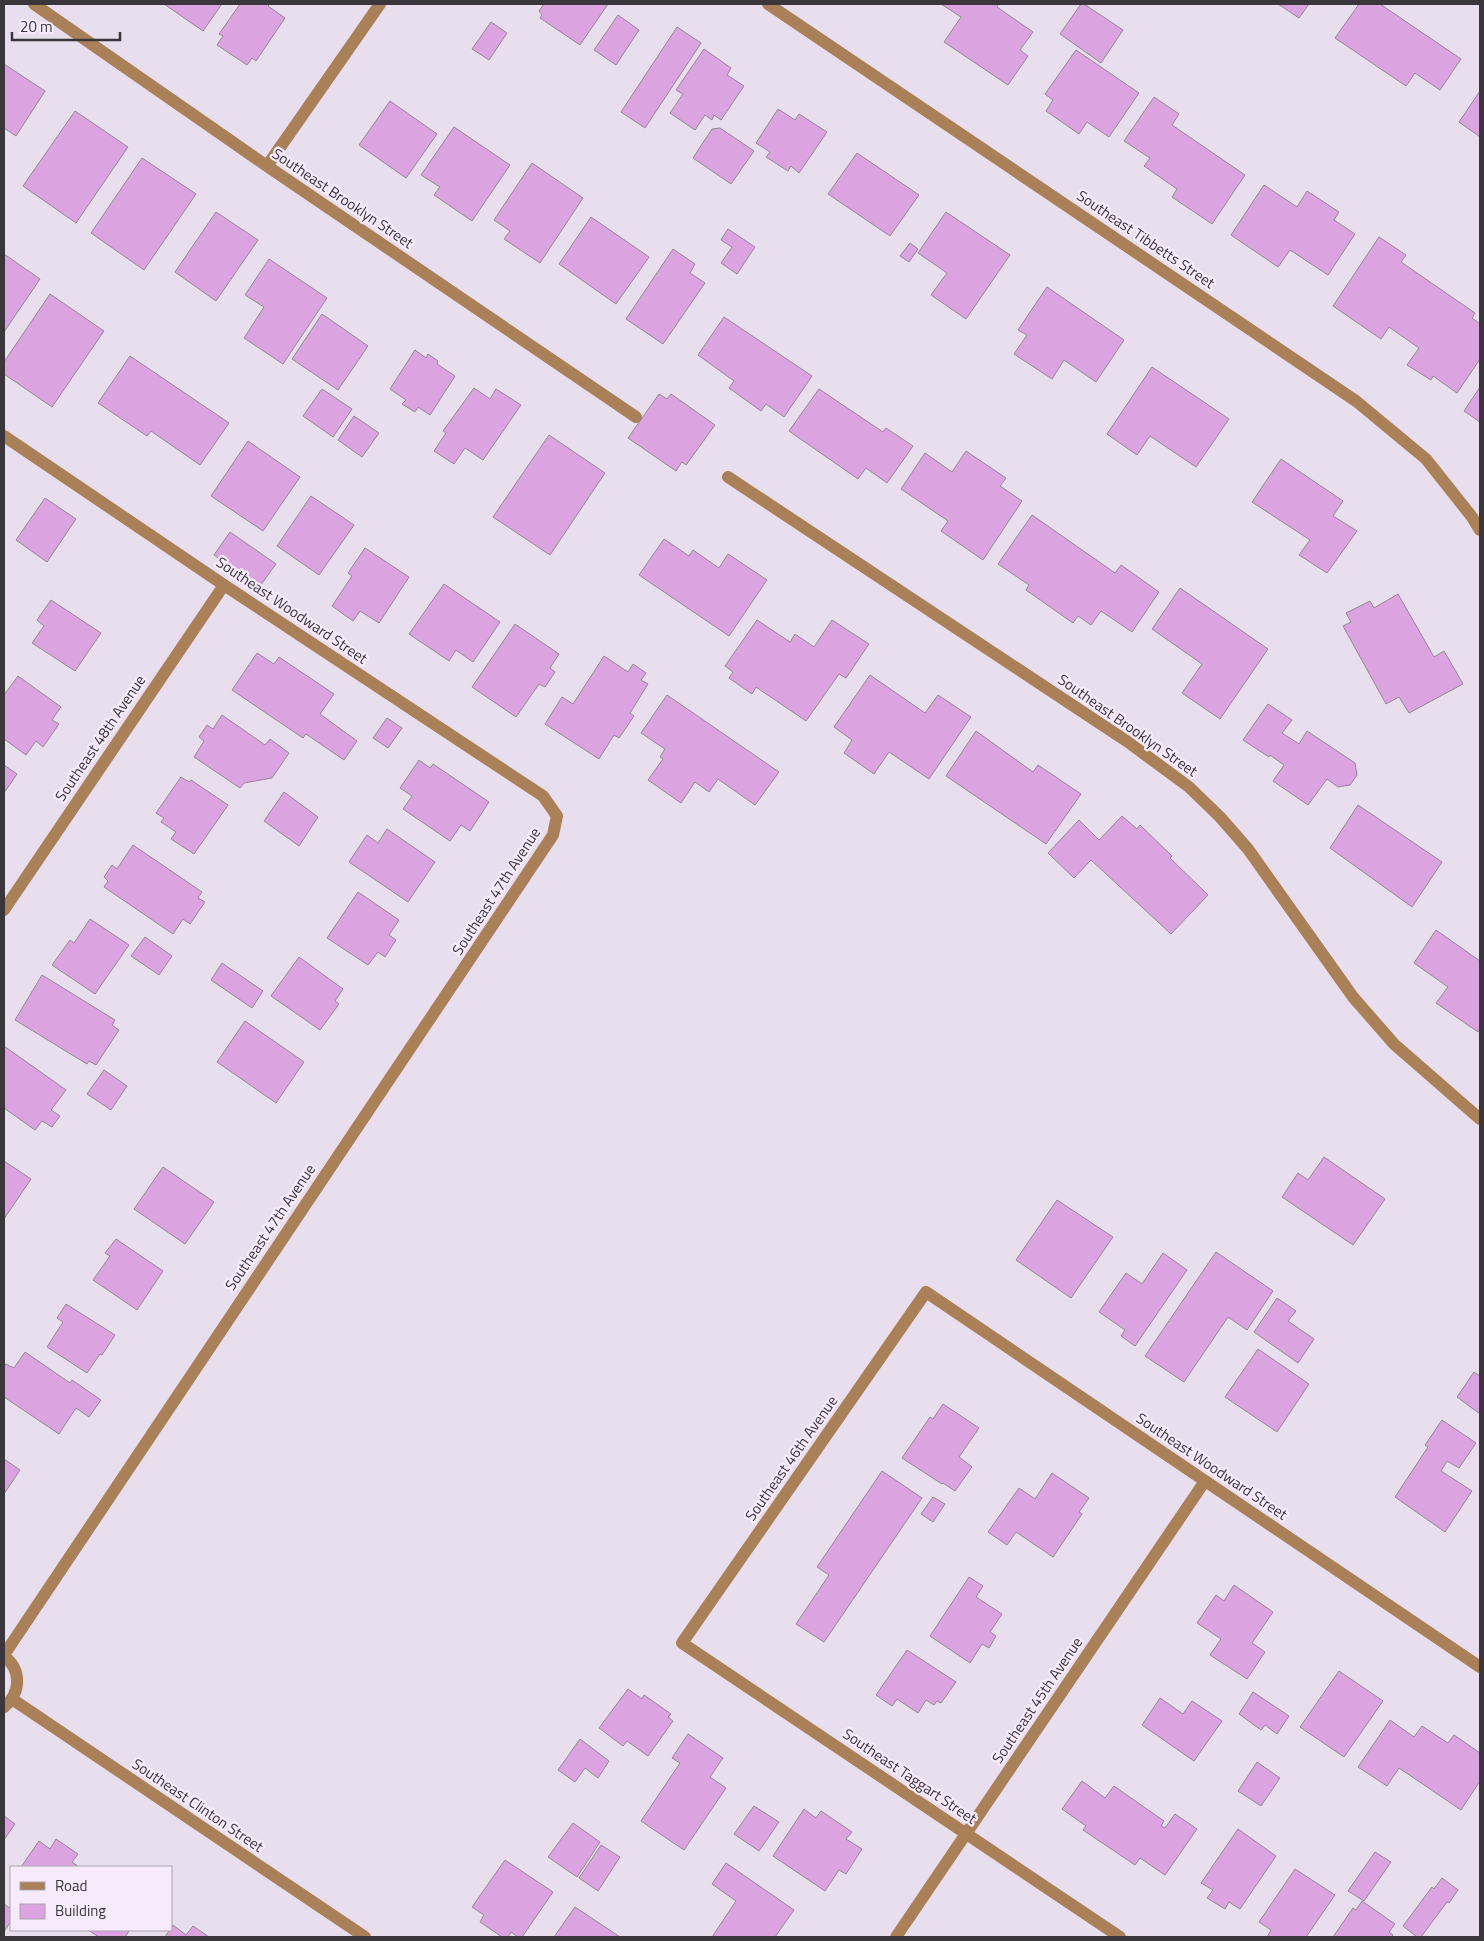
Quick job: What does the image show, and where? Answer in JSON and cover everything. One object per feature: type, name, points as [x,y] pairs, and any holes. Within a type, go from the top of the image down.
[{"type":"street","name":"Southeast Brooklyn Street","points":[[34,4],[267,166],[636,417]]},
{"type":"street","points":[[267,166],[380,4]]},
{"type":"street","name":"Southeast Tibbetts Street","points":[[768,4],[1356,401],[1426,459],[1472,517],[1480,530]]},
{"type":"street","name":"Southeast Woodward Street","points":[[4,436],[224,585],[543,796],[557,816]]},
{"type":"street","name":"Southeast Brooklyn Street","points":[[728,478],[1128,742],[1189,787],[1220,817],[1248,849],[1353,998],[1394,1044],[1480,1119]]},
{"type":"street","name":"Southeast 48th Avenue","points":[[4,910],[224,585]]},
{"type":"street","name":"Southeast 47th Avenue","points":[[4,1655],[553,835],[557,816]]},
{"type":"street","name":"Southeast Woodward Street","points":[[926,1292],[1480,1667]]},
{"type":"street","name":"Southeast 46th Avenue","points":[[682,1643],[926,1292]]},
{"type":"street","name":"Southeast 45th Avenue","points":[[896,1937],[1205,1481]]},
{"type":"street","name":"Southeast Taggart Street","points":[[682,1643],[1120,1937]]},
{"type":"street","name":"Southeast Clinton Street","points":[[4,1655],[14,1666],[17,1673],[17,1689],[8,1703],[365,1937]]},
{"type":"building","points":[[164,4],[222,4],[203,31]]},
{"type":"building","points":[[240,4],[270,4],[268,6],[285,18],[256,61],[252,58],[247,65],[217,45],[223,36],[219,34]]},
{"type":"building","points":[[544,4],[608,4],[580,45],[540,18],[542,15],[539,11]]},
{"type":"building","points":[[941,4],[999,4],[997,7],[1033,32],[1020,50],[1028,56],[1008,85],[944,42],[961,17]]},
{"type":"building","points":[[1081,4],[1084,4],[1123,30],[1101,63],[1060,34]]},
{"type":"building","points":[[1278,4],[1309,4],[1299,18]]},
{"type":"building","points":[[1359,4],[1380,4],[1461,59],[1440,90],[1415,73],[1406,86],[1335,38]]},
{"type":"building","points":[[618,15],[639,30],[616,65],[594,50]]},
{"type":"building","points":[[491,22],[507,33],[489,60],[472,49]]},
{"type":"building","points":[[677,27],[701,43],[645,128],[621,112]]},
{"type":"building","points":[[704,49],[731,68],[727,75],[744,86],[721,120],[714,115],[712,120],[705,115],[695,130],[670,113],[683,94],[676,90]]},
{"type":"building","points":[[1076,50],[1139,93],[1109,137],[1087,122],[1079,134],[1046,111],[1053,100],[1045,94]]},
{"type":"building","points":[[4,64],[45,91],[16,136],[4,128]]},
{"type":"building","points":[[1480,91],[1480,137],[1459,122]]},
{"type":"building","points":[[1154,97],[1179,114],[1172,125],[1245,175],[1212,224],[1172,197],[1177,189],[1144,166],[1150,158],[1124,141]]},
{"type":"building","points":[[390,101],[437,134],[406,178],[359,145]]},
{"type":"building","points":[[778,109],[795,120],[799,114],[827,132],[799,173],[791,166],[788,171],[766,157],[770,152],[756,143]]},
{"type":"building","points":[[75,111],[128,147],[76,223],[23,186]]},
{"type":"building","points":[[454,127],[510,165],[472,221],[434,195],[440,187],[421,175]]},
{"type":"building","points":[[720,128],[754,151],[731,184],[693,158],[712,129]]},
{"type":"building","points":[[857,153],[919,195],[890,236],[828,194]]},
{"type":"building","points":[[142,158],[196,194],[144,270],[91,233]]},
{"type":"building","points":[[532,163],[583,198],[540,263],[504,239],[510,231],[494,220]]},
{"type":"building","points":[[1264,185],[1297,207],[1307,191],[1339,212],[1334,220],[1355,234],[1328,275],[1290,250],[1278,267],[1231,235]]},
{"type":"building","points":[[216,212],[258,240],[216,301],[175,272]]},
{"type":"building","points":[[946,212],[1010,255],[966,319],[931,295],[947,273],[918,253]]},
{"type":"building","points":[[591,217],[649,257],[616,304],[559,264]]},
{"type":"building","points":[[728,229],[755,247],[737,274],[721,263],[732,247],[721,240]]},
{"type":"building","points":[[1379,237],[1406,255],[1401,262],[1475,313],[1472,318],[1480,324],[1480,359],[1457,393],[1433,376],[1431,380],[1407,365],[1419,348],[1389,327],[1381,339],[1333,306]]},
{"type":"building","points":[[910,243],[918,249],[909,262],[900,256]]},
{"type":"building","points":[[673,249],[695,264],[690,273],[705,283],[663,344],[626,319]]},
{"type":"building","points":[[4,254],[40,279],[4,332]]},
{"type":"building","points":[[269,259],[327,298],[283,364],[244,338],[264,307],[245,295]]},
{"type":"building","points":[[1047,287],[1124,340],[1096,382],[1064,360],[1052,379],[1014,354],[1027,335],[1018,330]]},
{"type":"building","points":[[50,294],[104,331],[52,407],[4,374],[4,362]]},
{"type":"building","points":[[322,314],[368,346],[338,390],[292,359]]},
{"type":"building","points":[[724,317],[812,376],[784,417],[766,404],[761,411],[729,388],[734,381],[698,355]]},
{"type":"building","points":[[415,350],[426,358],[428,354],[438,361],[437,364],[455,376],[430,415],[418,407],[415,412],[402,404],[406,400],[390,389]]},
{"type":"building","points":[[130,356],[229,423],[200,465],[151,431],[147,436],[98,403]]},
{"type":"building","points":[[1152,367],[1229,419],[1196,467],[1150,436],[1137,455],[1107,434]]},
{"type":"building","points":[[1480,387],[1480,422],[1464,411]]},
{"type":"building","points":[[474,388],[490,399],[496,389],[521,405],[483,460],[465,448],[454,464],[434,451],[446,433],[443,431]]},
{"type":"building","points":[[322,389],[352,409],[333,437],[303,416]]},
{"type":"building","points":[[819,389],[883,432],[886,428],[913,446],[887,483],[866,468],[858,479],[789,431]]},
{"type":"building","points":[[659,394],[667,399],[671,394],[715,425],[686,465],[682,462],[676,471],[628,438]]},
{"type":"building","points":[[354,416],[379,433],[362,457],[338,440]]},
{"type":"building","points":[[549,435],[605,473],[550,555],[493,517]]},
{"type":"building","points":[[248,441],[300,477],[263,531],[211,496]]},
{"type":"building","points":[[966,451],[1006,478],[1000,486],[1022,501],[983,560],[941,531],[948,521],[901,489],[925,453],[952,472]]},
{"type":"building","points":[[1281,459],[1343,501],[1333,516],[1357,531],[1327,573],[1299,555],[1310,540],[1252,502]]},
{"type":"building","points":[[311,496],[354,525],[319,575],[277,546]]},
{"type":"building","points":[[45,498],[76,519],[47,562],[16,540]]},
{"type":"building","points":[[1032,515],[1115,573],[1121,565],[1159,592],[1132,632],[1101,611],[1091,625],[1078,616],[1073,623],[1026,590],[1029,585],[998,564]]},
{"type":"building","points":[[230,532],[276,564],[260,586],[214,555]]},
{"type":"building","points":[[664,539],[689,556],[693,550],[719,568],[728,554],[767,580],[729,636],[639,575]]},
{"type":"building","points":[[365,548],[409,577],[379,623],[360,611],[353,621],[332,606],[352,576],[348,573]]},
{"type":"building","points":[[444,584],[500,622],[473,662],[456,650],[449,661],[409,634]]},
{"type":"building","points":[[1180,588],[1268,649],[1220,719],[1182,693],[1202,664],[1152,629]]},
{"type":"building","points":[[1398,594],[1434,657],[1444,651],[1463,684],[1409,713],[1399,697],[1386,704],[1343,626],[1351,622],[1346,613],[1370,601],[1374,608]]},
{"type":"building","points":[[51,600],[101,633],[75,671],[32,643],[44,626],[37,620]]},
{"type":"building","points":[[757,620],[790,642],[795,634],[814,647],[832,620],[869,644],[846,678],[839,674],[806,721],[756,687],[752,694],[729,678],[733,672],[725,666]]},
{"type":"building","points":[[515,624],[559,654],[550,668],[555,672],[545,687],[539,684],[516,717],[472,687]]},
{"type":"building","points":[[257,653],[274,664],[279,657],[334,694],[320,714],[357,741],[344,760],[306,734],[303,738],[232,690]]},
{"type":"building","points":[[604,656],[628,672],[633,664],[646,673],[641,680],[648,684],[630,713],[634,716],[619,738],[614,735],[599,759],[545,724],[562,697],[573,704]]},
{"type":"building","points":[[870,675],[925,713],[938,695],[971,717],[929,779],[889,752],[874,774],[844,753],[852,740],[834,727]]},
{"type":"building","points":[[18,676],[61,707],[52,720],[59,724],[43,747],[36,741],[26,755],[4,739],[4,695]]},
{"type":"building","points":[[667,695],[779,772],[755,805],[718,779],[709,792],[695,782],[681,803],[648,780],[663,759],[660,757],[665,749],[641,733]]},
{"type":"building","points":[[1268,704],[1292,720],[1282,733],[1299,744],[1307,731],[1355,763],[1357,775],[1350,785],[1338,787],[1327,779],[1308,805],[1273,781],[1284,765],[1243,740]]},
{"type":"building","points":[[222,715],[265,745],[270,739],[289,753],[272,778],[244,783],[240,788],[194,757],[204,741],[199,737],[207,725],[213,729]]},
{"type":"building","points":[[387,718],[402,728],[388,748],[373,738]]},
{"type":"building","points":[[976,731],[1033,772],[1038,765],[1081,794],[1046,844],[946,776]]},
{"type":"building","points":[[419,760],[430,768],[433,764],[489,802],[470,831],[461,825],[450,841],[403,809],[412,796],[400,788]]},
{"type":"building","points":[[4,765],[17,774],[4,793]]},
{"type":"building","points":[[181,777],[189,782],[191,780],[228,805],[194,854],[171,839],[176,832],[161,822],[164,818],[156,813]]},
{"type":"building","points":[[284,792],[318,817],[299,846],[264,821]]},
{"type":"building","points":[[1358,805],[1442,862],[1412,907],[1330,848]]},
{"type":"building","points":[[1122,816],[1137,829],[1140,825],[1208,895],[1171,934],[1091,860],[1074,878],[1048,853],[1079,820],[1099,840]]},
{"type":"building","points":[[387,829],[435,862],[408,902],[349,862],[367,835],[378,843]]},
{"type":"building","points":[[133,845],[202,892],[198,898],[205,902],[190,924],[183,919],[173,934],[104,887],[108,881],[104,877],[112,865],[117,869]]},
{"type":"building","points":[[358,892],[399,920],[389,935],[396,940],[385,957],[378,952],[368,965],[327,938]]},
{"type":"building","points":[[90,919],[129,945],[95,994],[52,965],[70,940],[74,943]]},
{"type":"building","points":[[1436,930],[1480,961],[1480,1028],[1478,1032],[1436,1003],[1448,987],[1414,963]]},
{"type":"building","points":[[145,937],[172,956],[159,975],[131,956]]},
{"type":"building","points":[[299,957],[343,989],[335,1001],[339,1004],[320,1030],[271,996]]},
{"type":"building","points":[[222,963],[263,991],[252,1008],[211,980]]},
{"type":"building","points":[[42,975],[115,1020],[112,1025],[119,1030],[96,1065],[89,1061],[87,1064],[15,1020]]},
{"type":"building","points":[[245,1021],[304,1062],[276,1103],[217,1062]]},
{"type":"building","points":[[4,1046],[66,1090],[51,1110],[60,1116],[52,1127],[42,1121],[35,1130],[4,1108]]},
{"type":"building","points":[[104,1070],[127,1086],[111,1110],[87,1094]]},
{"type":"building","points":[[1324,1157],[1385,1199],[1353,1245],[1282,1197],[1298,1173],[1308,1180]]},
{"type":"building","points":[[4,1161],[31,1179],[4,1219]]},
{"type":"building","points":[[163,1167],[214,1202],[185,1244],[134,1209]]},
{"type":"building","points":[[1057,1200],[1113,1237],[1071,1298],[1016,1260]]},
{"type":"building","points":[[116,1239],[163,1271],[137,1310],[93,1280],[110,1256],[105,1253]]},
{"type":"building","points":[[1216,1252],[1273,1291],[1247,1330],[1228,1317],[1184,1382],[1145,1356]]},
{"type":"building","points":[[1163,1253],[1187,1270],[1135,1346],[1121,1336],[1125,1330],[1099,1312],[1126,1273],[1142,1284]]},
{"type":"building","points":[[1277,1298],[1296,1311],[1288,1321],[1314,1339],[1298,1363],[1254,1332]]},
{"type":"building","points":[[66,1304],[115,1335],[87,1373],[47,1347],[63,1322],[57,1318]]},
{"type":"building","points":[[1258,1349],[1309,1384],[1277,1432],[1225,1397]]},
{"type":"building","points":[[25,1352],[70,1383],[72,1380],[101,1400],[89,1417],[76,1408],[59,1434],[4,1397],[4,1367],[6,1364],[14,1368]]},
{"type":"building","points":[[1474,1372],[1480,1376],[1480,1414],[1457,1397]]},
{"type":"building","points":[[943,1404],[979,1428],[959,1457],[972,1467],[955,1491],[902,1458],[930,1417],[933,1419]]},
{"type":"building","points":[[1442,1420],[1476,1443],[1459,1468],[1447,1461],[1441,1471],[1472,1491],[1445,1532],[1395,1497],[1428,1447],[1425,1445]]},
{"type":"building","points":[[4,1459],[20,1470],[4,1494]]},
{"type":"building","points":[[882,1471],[922,1498],[824,1642],[796,1624],[829,1575],[817,1567]]},
{"type":"building","points":[[1052,1473],[1089,1498],[1079,1512],[1082,1514],[1053,1557],[1016,1532],[1007,1545],[988,1532],[1019,1488],[1035,1499]]},
{"type":"building","points":[[933,1497],[945,1504],[933,1522],[921,1514]]},
{"type":"building","points":[[969,1577],[983,1586],[976,1597],[1002,1614],[990,1632],[996,1636],[989,1648],[982,1644],[970,1663],[930,1636]]},
{"type":"building","points":[[1234,1585],[1273,1612],[1252,1643],[1265,1652],[1247,1679],[1210,1655],[1221,1639],[1197,1623],[1216,1595],[1224,1601]]},
{"type":"building","points":[[907,1650],[956,1682],[941,1703],[937,1701],[934,1705],[926,1700],[918,1713],[897,1699],[892,1706],[876,1695]]},
{"type":"building","points":[[1339,1671],[1383,1701],[1344,1757],[1300,1727]]},
{"type":"building","points":[[628,1689],[642,1699],[644,1695],[671,1714],[668,1717],[673,1721],[648,1756],[627,1741],[623,1746],[599,1728]]},
{"type":"building","points":[[1253,1692],[1289,1716],[1277,1734],[1265,1725],[1261,1730],[1239,1714]]},
{"type":"building","points":[[1160,1698],[1183,1714],[1192,1701],[1222,1721],[1194,1761],[1142,1725]]},
{"type":"building","points":[[1390,1720],[1414,1737],[1422,1726],[1448,1743],[1454,1735],[1480,1753],[1480,1781],[1461,1810],[1399,1768],[1387,1786],[1358,1767]]},
{"type":"building","points":[[688,1734],[723,1758],[710,1777],[726,1788],[684,1850],[641,1821],[680,1763],[672,1758]]},
{"type":"building","points":[[580,1739],[609,1761],[598,1778],[585,1768],[575,1782],[558,1770]]},
{"type":"building","points":[[1257,1762],[1280,1778],[1261,1806],[1238,1791]]},
{"type":"building","points":[[1082,1781],[1105,1798],[1114,1786],[1164,1821],[1161,1826],[1165,1828],[1175,1814],[1197,1829],[1165,1875],[1140,1858],[1135,1865],[1083,1830],[1086,1826],[1062,1809]]},
{"type":"building","points":[[754,1806],[779,1822],[759,1851],[734,1834]]},
{"type":"building","points":[[804,1809],[816,1818],[821,1811],[852,1832],[846,1839],[862,1849],[846,1874],[839,1870],[825,1891],[773,1856]]},
{"type":"building","points":[[4,1816],[15,1824],[4,1840]]},
{"type":"building","points":[[573,1823],[600,1842],[577,1877],[548,1857]]},
{"type":"building","points":[[1238,1829],[1276,1856],[1240,1909],[1229,1902],[1225,1909],[1207,1898],[1213,1890],[1201,1883]]},
{"type":"building","points":[[56,1839],[78,1854],[72,1862],[78,1866],[22,1866],[39,1841],[50,1849]]},
{"type":"building","points":[[601,1845],[620,1857],[598,1891],[579,1878]]},
{"type":"building","points":[[1375,1852],[1391,1862],[1364,1901],[1348,1891]]},
{"type":"building","points":[[505,1860],[553,1892],[522,1937],[518,1937],[511,1932],[508,1937],[502,1937],[480,1922],[484,1915],[472,1907]]},
{"type":"building","points":[[726,1863],[794,1910],[775,1937],[712,1937],[736,1901],[712,1884]]},
{"type":"building","points":[[1295,1869],[1335,1895],[1306,1937],[1267,1937],[1271,1930],[1259,1922]]},
{"type":"building","points":[[1442,1878],[1458,1890],[1421,1937],[1417,1937],[1403,1926],[1432,1887],[1434,1889]]},
{"type":"building","points":[[1362,1901],[1395,1924],[1389,1932],[1393,1935],[1391,1937],[1333,1937],[1353,1908],[1356,1910]]},
{"type":"building","points":[[4,1904],[10,1908],[10,1923],[4,1932]]},
{"type":"building","points":[[575,1907],[620,1937],[554,1937]]},
{"type":"building","points":[[173,1925],[186,1935],[193,1926],[209,1937],[165,1937],[169,1931],[172,1931]]},
{"type":"building","points":[[90,1931],[129,1931],[125,1937],[99,1937]]}]
